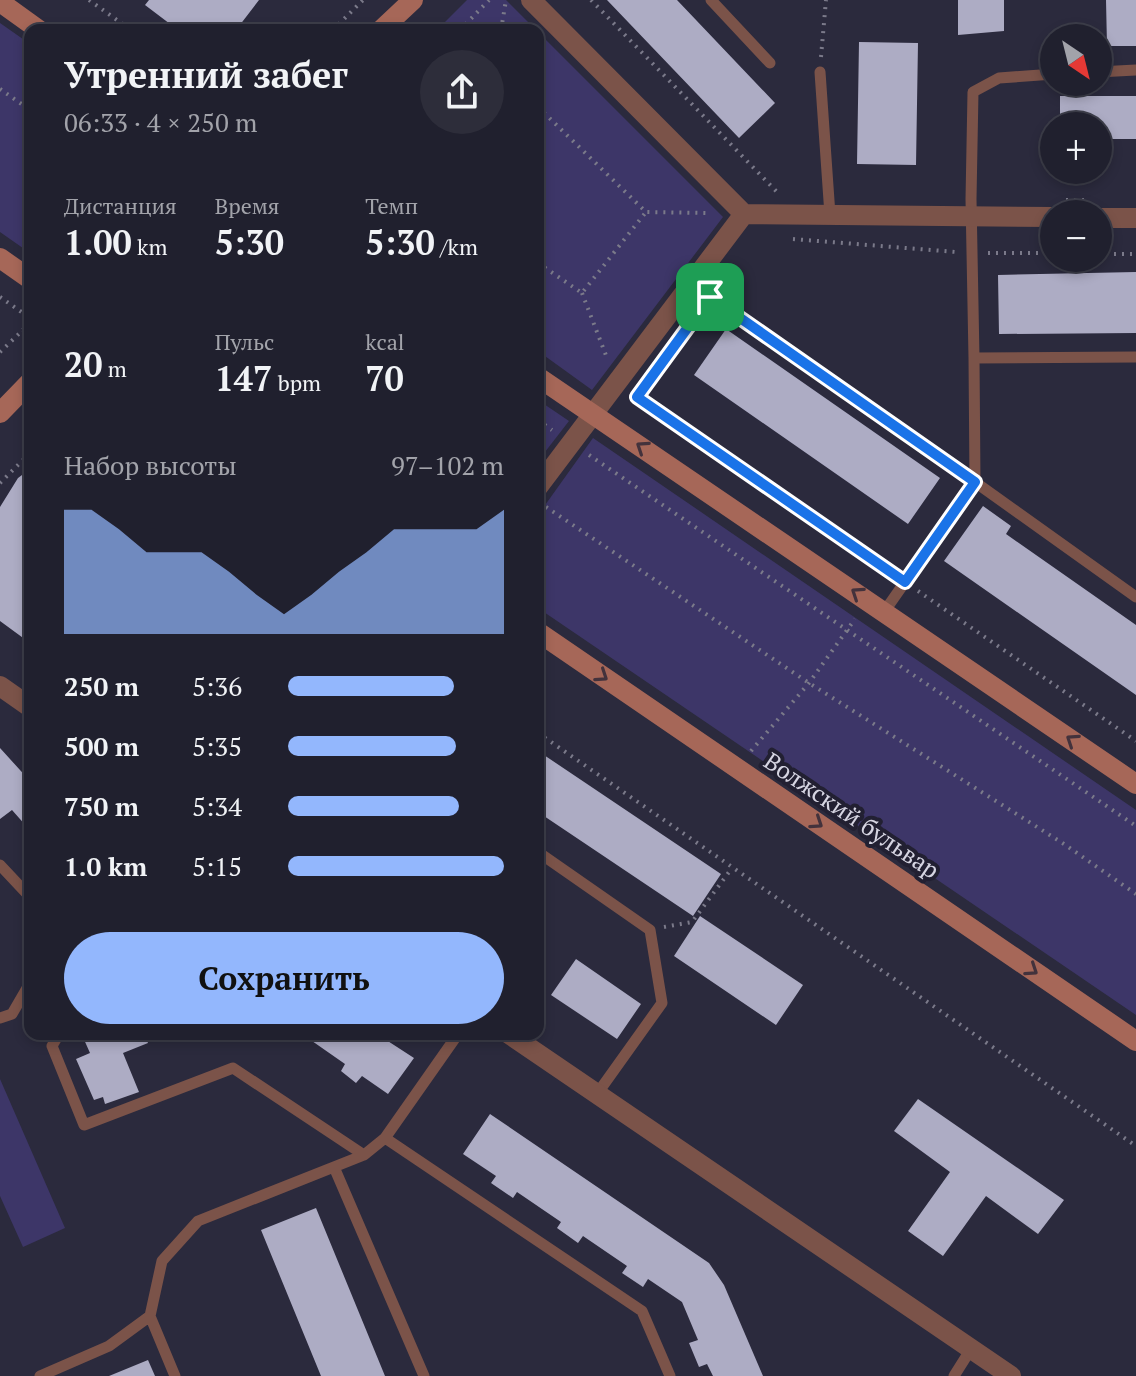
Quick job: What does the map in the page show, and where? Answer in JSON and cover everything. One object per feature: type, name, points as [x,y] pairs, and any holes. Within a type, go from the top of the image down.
[{"type":"main road","points":[[387,24],[413,0]]},
{"type":"main road","points":[[0,2],[31,24]]},
{"type":"main road","points":[[0,258],[24,275]]},
{"type":"main road","points":[[544,381],[1136,784]]},
{"type":"main road","points":[[0,413],[24,388]]},
{"type":"main road","name":"Волжский бульвар","points":[[544,636],[1136,1041]]},
{"type":"street","points":[[531,0],[744,214],[1040,217]]},
{"type":"street","points":[[544,479],[744,214]]},
{"type":"street","points":[[1112,218],[1136,218]]},
{"type":"street","points":[[0,686],[24,703]]},
{"type":"street","points":[[518,1040],[1011,1376]]},
{"type":"lane","points":[[711,0],[770,63]]},
{"type":"lane","points":[[1112,71],[1136,70]]},
{"type":"lane","points":[[820,72],[830,215]]},
{"type":"lane","points":[[876,606],[905,582],[975,482],[973,92],[999,78],[1040,75]]},
{"type":"lane","points":[[691,283],[1136,597]]},
{"type":"lane","points":[[974,358],[1136,357]]},
{"type":"lane","points":[[544,856],[650,930],[662,1003],[597,1094]]},
{"type":"lane","points":[[0,865],[24,891]]},
{"type":"lane","points":[[0,1018],[12,1014],[24,993]]},
{"type":"lane","points":[[56,1040],[52,1046],[84,1125],[233,1068],[364,1155]]},
{"type":"lane","points":[[175,1376],[150,1316],[162,1261],[198,1221],[364,1155],[385,1138],[454,1040]]},
{"type":"lane","points":[[385,1138],[642,1311],[670,1376]]},
{"type":"lane","points":[[334,1167],[424,1376]]},
{"type":"lane","points":[[40,1376],[61,1372],[109,1346],[150,1316]]},
{"type":"lane","points":[[954,1376],[971,1349]]},
{"type":"path","points":[[89,0],[123,24]]},
{"type":"path","points":[[339,24],[363,0]]},
{"type":"path","points":[[466,24],[489,0]]},
{"type":"path","points":[[502,24],[506,0]]},
{"type":"path","points":[[820,72],[826,0]]},
{"type":"path","points":[[0,89],[24,106]]},
{"type":"path","points":[[544,113],[646,212],[582,293]]},
{"type":"path","points":[[779,238],[973,253],[1040,253]]},
{"type":"path","points":[[1112,254],[1136,254]]},
{"type":"path","points":[[544,267],[582,293],[616,382],[1136,741]]},
{"type":"path","points":[[0,297],[24,315]]},
{"type":"path","points":[[0,352],[23,330]]},
{"type":"path","points":[[637,397],[656,372]]},
{"type":"path","points":[[571,443],[1136,826]]},
{"type":"path","points":[[0,483],[24,459]]},
{"type":"path","points":[[21,462],[24,465]]},
{"type":"path","points":[[544,506],[809,683],[1064,844],[1136,894]]},
{"type":"path","points":[[737,768],[809,683],[847,630],[876,606]]},
{"type":"path","points":[[544,737],[1136,1146]]},
{"type":"path","points":[[650,930],[692,922],[733,867]]},
{"type":"shaded area","points":[[467,0],[506,0],[530,24],[443,24]]},
{"type":"shaded area","points":[[0,23],[24,40],[24,249],[0,232]]},
{"type":"shaded area","points":[[544,38],[723,217],[592,390],[544,355]]},
{"type":"shaded area","points":[[544,404],[569,421],[544,453]]},
{"type":"shaded area","points":[[593,438],[1136,810],[1136,1015],[544,612],[544,507]]},
{"type":"shaded area","points":[[0,1079],[65,1228],[23,1247],[0,1196]]},
{"type":"building","points":[[149,0],[259,0],[241,24],[170,24],[145,5]]},
{"type":"building","points":[[607,0],[677,0],[775,103],[739,138]]},
{"type":"building","points":[[958,0],[1004,0],[1004,31],[958,35]]},
{"type":"building","points":[[1106,0],[1136,0],[1136,46],[1112,46],[1112,24],[1107,24]]},
{"type":"building","points":[[859,42],[918,43],[916,165],[857,164]]},
{"type":"building","points":[[1060,96],[1136,96],[1136,139],[1112,139],[1112,112],[1060,112]]},
{"type":"building","points":[[1136,272],[1136,333],[999,334],[998,275]]},
{"type":"building","points":[[726,329],[940,478],[908,524],[694,375]]},
{"type":"building","points":[[24,474],[24,639],[0,621],[0,507]]},
{"type":"building","points":[[983,506],[1011,526],[1006,534],[1136,625],[1136,695],[944,561]]},
{"type":"building","points":[[0,748],[24,774],[24,824],[12,810],[0,819]]},
{"type":"building","points":[[544,755],[721,874],[693,916],[544,816]]},
{"type":"building","points":[[700,916],[803,985],[776,1025],[674,956]]},
{"type":"building","points":[[576,959],[641,1004],[617,1039],[551,995]]},
{"type":"building","points":[[84,1040],[147,1040],[148,1043],[123,1053],[139,1092],[105,1104],[103,1097],[94,1100],[76,1059],[90,1053]]},
{"type":"building","points":[[311,1040],[386,1040],[414,1058],[388,1094],[362,1076],[356,1083],[341,1071],[345,1064]]},
{"type":"building","points":[[918,1099],[1064,1200],[1038,1234],[986,1196],[943,1256],[908,1231],[950,1172],[894,1131]]},
{"type":"building","points":[[490,1114],[709,1263],[724,1285],[763,1376],[713,1376],[707,1364],[699,1367],[689,1343],[698,1340],[682,1302],[648,1279],[643,1287],[622,1273],[627,1266],[583,1236],[578,1243],[557,1228],[561,1222],[517,1192],[513,1198],[491,1183],[496,1176],[463,1154]]},
{"type":"building","points":[[316,1208],[385,1376],[321,1376],[261,1230]]},
{"type":"building","points":[[148,1360],[155,1376],[109,1376]]},
{"type":"route","points":[[710,297],[975,482],[905,582],[637,397],[710,297]]}]
